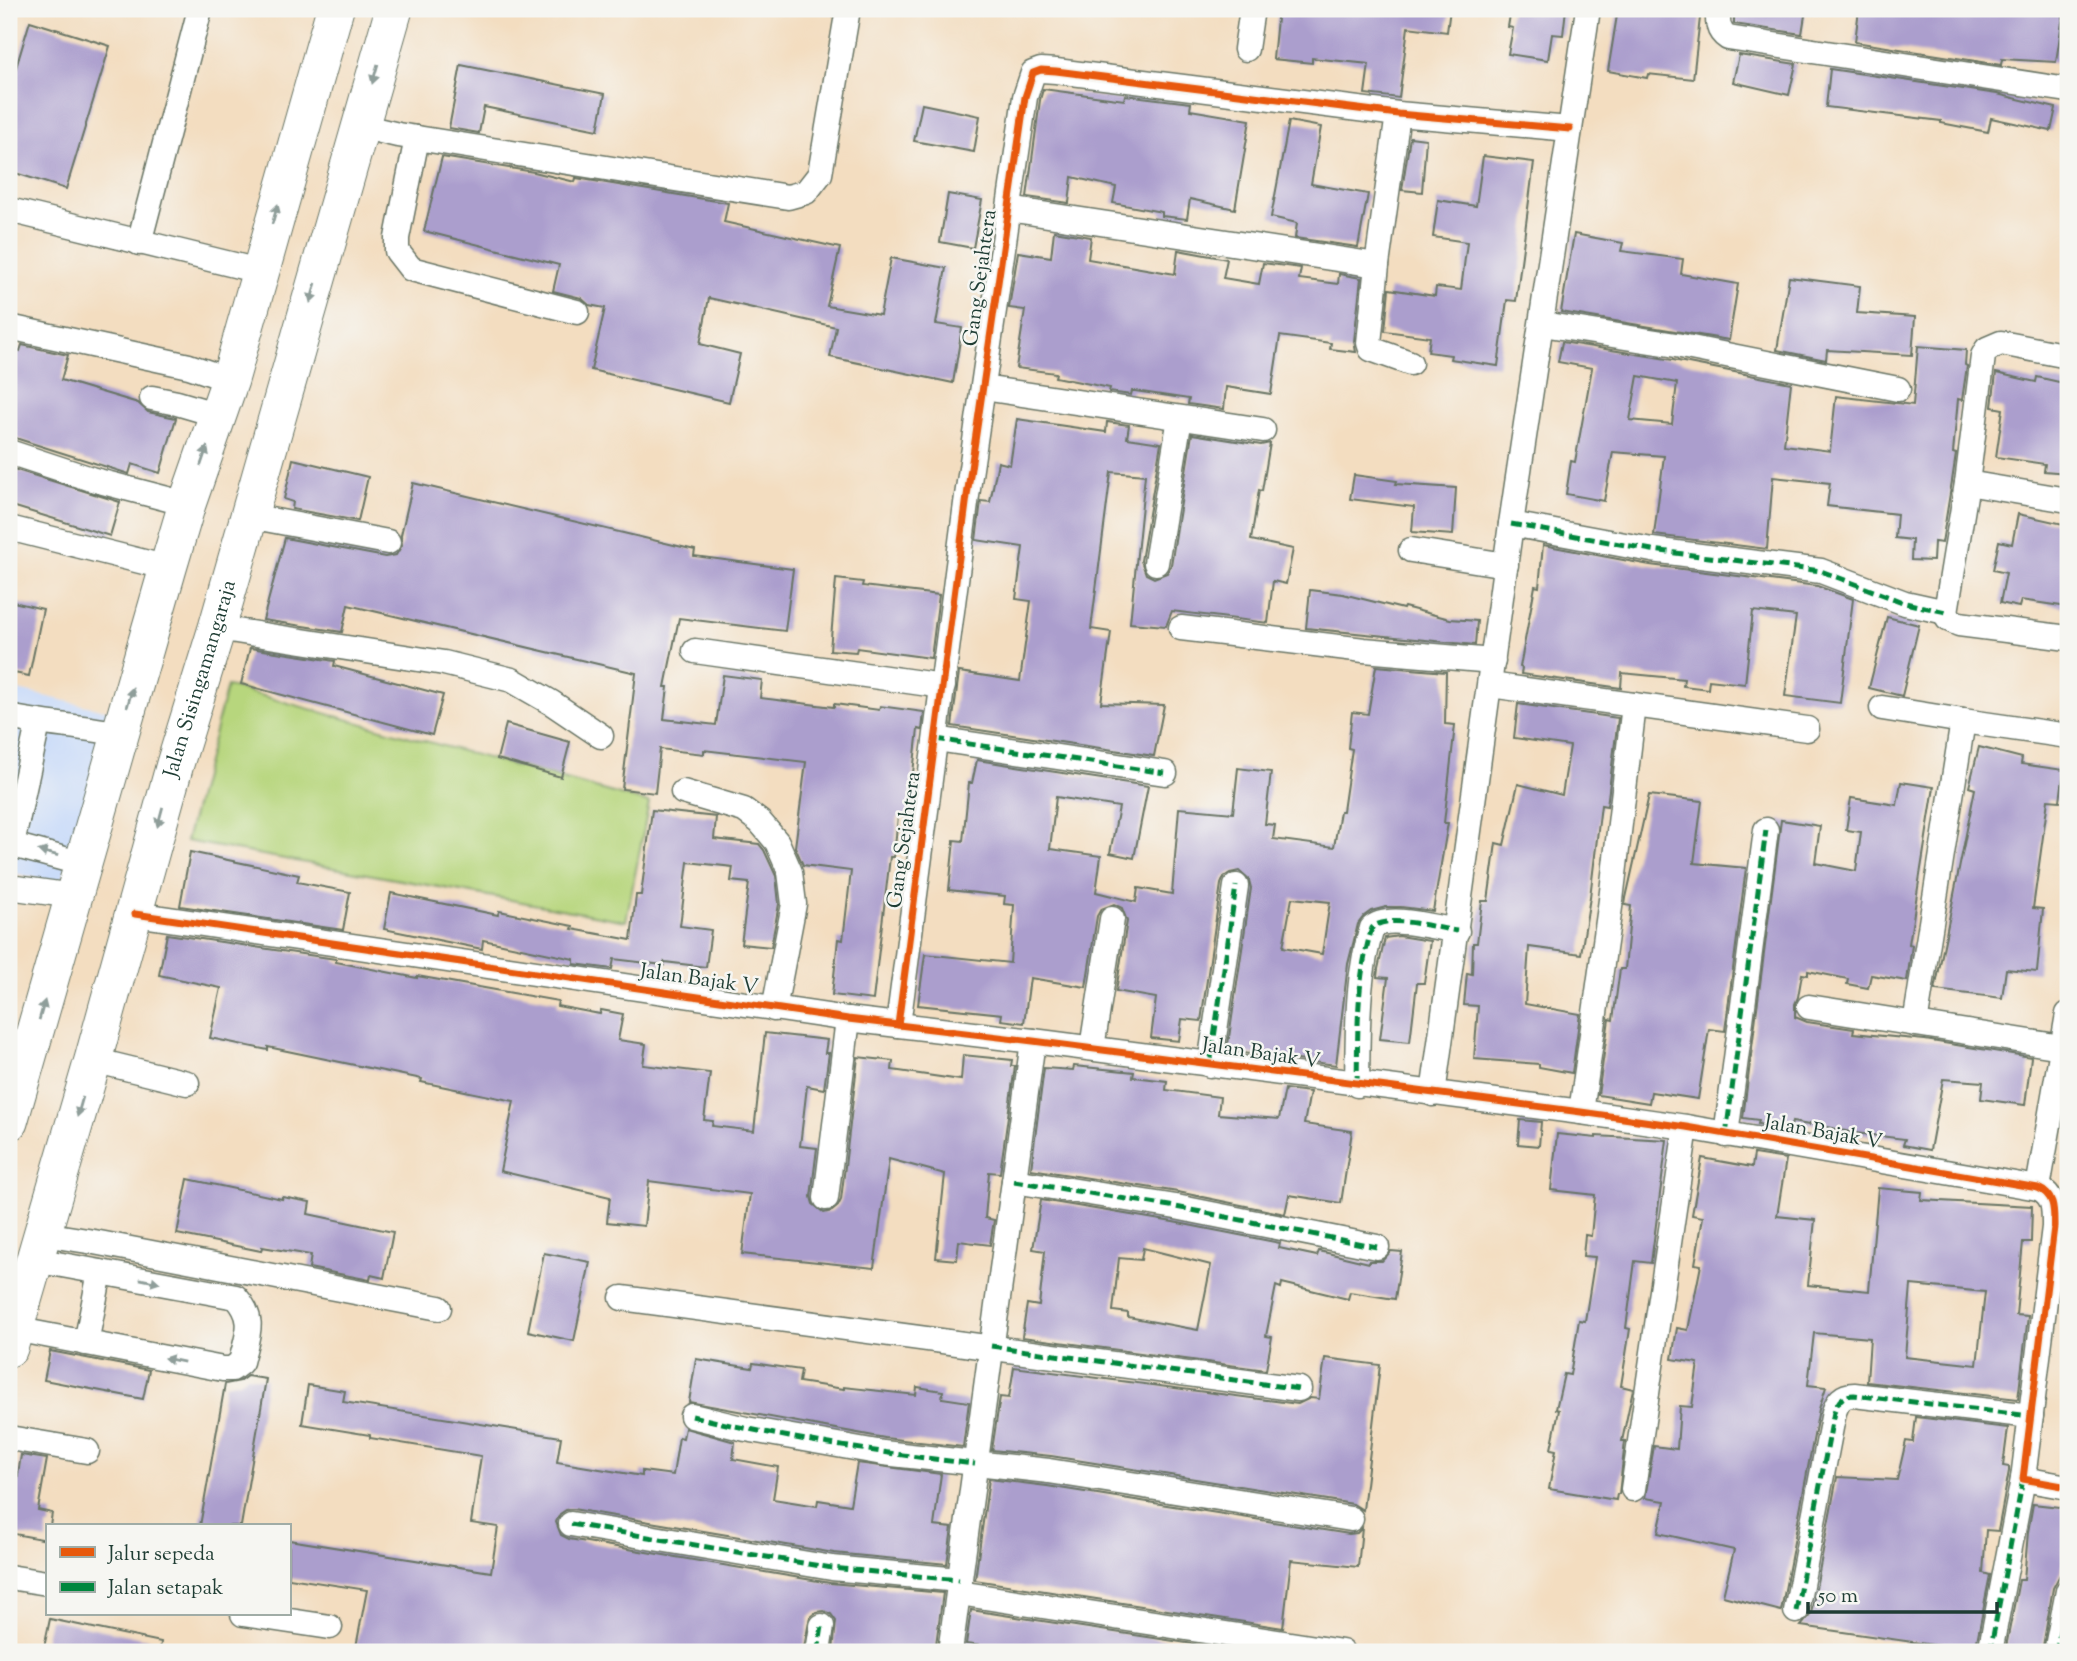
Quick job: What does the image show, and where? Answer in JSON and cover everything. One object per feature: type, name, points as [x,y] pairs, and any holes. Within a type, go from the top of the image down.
[{"type":"highway","points":[[9,1122],[17,1064],[78,880],[187,504],[230,380],[335,9]]},
{"type":"highway","name":"Jalan Sisingamangaraja","points":[[12,1339],[394,9]]},
{"type":"street","points":[[139,243],[200,9]]},
{"type":"street","points":[[360,126],[417,138],[788,197],[806,192],[820,174],[848,9]]},
{"type":"street","points":[[1246,49],[1251,9]]},
{"type":"street","points":[[1433,1094],[1511,524],[1588,9]]},
{"type":"street","points":[[1719,9],[1718,24],[1728,38],[2068,90]]},
{"type":"street","name":"Gang Sejahtera","points":[[898,1025],[982,388],[1030,77],[1041,70],[1398,114],[1570,129]]},
{"type":"street","points":[[1398,114],[1369,343],[1371,349],[1410,363]]},
{"type":"street","points":[[417,138],[397,238],[397,251],[411,269],[577,312]]},
{"type":"street","points":[[1009,209],[1377,265]]},
{"type":"street","points":[[9,210],[259,271]]},
{"type":"street","points":[[1542,324],[1676,345],[1898,388]]},
{"type":"street","points":[[9,327],[189,366],[230,380]]},
{"type":"street","points":[[2068,356],[2001,343],[1987,349],[1983,356],[1967,483],[1945,612],[1953,622],[1971,627],[2068,638]]},
{"type":"street","points":[[982,388],[1263,430]]},
{"type":"street","points":[[152,398],[218,415]]},
{"type":"street","points":[[1156,564],[1180,418]]},
{"type":"street","points":[[9,452],[91,479],[187,504]]},
{"type":"street","points":[[1967,483],[2068,500]]},
{"type":"street","points":[[249,516],[388,542]]},
{"type":"street","points":[[1511,524],[1652,550],[1821,571],[1905,603],[1945,612]]},
{"type":"street","points":[[9,528],[168,568]]},
{"type":"street","points":[[1411,550],[1506,565]]},
{"type":"street","points":[[217,628],[444,663],[512,680],[601,736]]},
{"type":"street","points":[[1181,628],[1364,650],[1493,661]]},
{"type":"street","points":[[695,651],[943,686]]},
{"type":"street","points":[[1490,685],[1807,729]]},
{"type":"street","points":[[1581,1112],[1611,900],[1634,705]]},
{"type":"street","points":[[1882,708],[2068,736]]},
{"type":"street","points":[[9,717],[38,724],[62,724],[120,734]]},
{"type":"street","points":[[1914,1024],[1963,721]]},
{"type":"street","points":[[38,724],[10,844],[78,880]]},
{"type":"street","points":[[936,739],[1165,773]]},
{"type":"street","points":[[683,792],[744,810],[760,822],[777,842],[790,872],[794,904],[774,1009]]},
{"type":"street","points":[[1726,1135],[1766,830]]},
{"type":"street","points":[[9,887],[78,880]]},
{"type":"street","points":[[1210,1065],[1236,886]]},
{"type":"street","name":"Jalan Bajak V","points":[[135,914],[774,1009],[1092,1048],[1686,1127],[2038,1188]]},
{"type":"street","points":[[1092,1048],[1112,919]]},
{"type":"street","points":[[1357,1085],[1359,1003],[1366,945],[1371,928],[1381,922],[1397,921],[1457,931]]},
{"type":"street","points":[[1809,1007],[2066,1048]]},
{"type":"street","points":[[1990,1652],[2023,1479],[2031,1416],[2054,1227],[2053,1203],[2044,1190],[2038,1188],[2066,1048],[2068,1014]]},
{"type":"street","points":[[826,1198],[848,1019]]},
{"type":"street","points":[[950,1652],[1033,1041]]},
{"type":"street","points":[[93,1060],[187,1083]]},
{"type":"street","points":[[1633,1489],[1686,1127]]},
{"type":"street","points":[[1014,1181],[1176,1207],[1377,1247]]},
{"type":"street","points":[[39,1247],[94,1242],[439,1308]]},
{"type":"street","points":[[12,1339],[86,1343],[222,1369],[232,1368],[241,1362],[250,1322],[246,1308],[236,1297],[100,1272],[39,1247]]},
{"type":"street","points":[[86,1343],[100,1272]]},
{"type":"street","points":[[622,1298],[1299,1389]]},
{"type":"street","points":[[1796,1611],[1834,1412],[1839,1400],[1844,1396],[1854,1395],[2031,1416]]},
{"type":"street","points":[[692,1416],[883,1453],[1049,1471],[1351,1519]]},
{"type":"street","points":[[9,1438],[87,1451]]},
{"type":"street","points":[[2023,1479],[2068,1487]]},
{"type":"street","points":[[571,1524],[1342,1652]]},
{"type":"street","points":[[9,1577],[46,1583]]},
{"type":"street","points":[[2056,1652],[2068,1591]]},
{"type":"street","points":[[255,1616],[330,1628]]},
{"type":"street","points":[[818,1652],[822,1626]]},
{"type":"shaded area","points":[[9,688],[113,712],[61,884],[9,872]]},
{"type":"green space","points":[[227,686],[649,803],[626,921],[186,841]]},
{"type":"building","points":[[1278,9],[1450,9],[1447,32],[1408,27],[1399,98],[1365,94],[1369,64],[1312,58],[1312,63],[1273,59]]},
{"type":"building","points":[[1511,9],[1566,9],[1563,35],[1552,34],[1548,60],[1508,54],[1513,28],[1508,27]]},
{"type":"building","points":[[1618,9],[1701,9],[1693,79],[1648,74],[1647,78],[1608,71]]},
{"type":"building","points":[[1734,9],[1806,9],[1802,34],[1734,24]]},
{"type":"building","points":[[1859,9],[2064,9],[2056,62],[2002,59],[2001,65],[1855,42]]},
{"type":"building","points":[[30,21],[110,46],[66,189],[9,171],[9,91]]},
{"type":"building","points":[[1739,55],[1796,64],[1789,95],[1733,82]]},
{"type":"building","points":[[461,65],[605,94],[598,130],[484,107],[479,133],[449,128]]},
{"type":"building","points":[[1830,69],[1997,94],[2056,108],[2051,131],[1991,118],[1988,132],[1941,121],[1826,107]]},
{"type":"building","points":[[1043,89],[1124,100],[1125,95],[1191,103],[1190,110],[1250,120],[1235,209],[1190,199],[1187,219],[1162,216],[1162,212],[1113,203],[1116,187],[1072,177],[1069,203],[1027,197]]},
{"type":"building","points":[[922,104],[980,116],[974,152],[914,141]]},
{"type":"building","points":[[1289,121],[1321,127],[1311,184],[1368,194],[1358,247],[1295,238],[1297,223],[1271,217]]},
{"type":"building","points":[[1410,137],[1426,139],[1422,192],[1402,190]]},
{"type":"building","points":[[1483,156],[1534,162],[1516,301],[1507,300],[1498,366],[1450,359],[1451,355],[1428,352],[1430,337],[1385,331],[1389,289],[1435,296],[1436,287],[1461,290],[1467,242],[1433,237],[1438,200],[1476,206]]},
{"type":"building","points":[[442,157],[534,172],[575,182],[576,178],[728,203],[724,222],[840,248],[827,306],[880,315],[891,258],[946,268],[936,324],[962,328],[953,383],[830,357],[836,327],[709,298],[700,344],[740,354],[729,402],[591,370],[605,308],[589,305],[581,298],[553,291],[559,265],[424,231]]},
{"type":"building","points":[[948,194],[982,200],[973,248],[940,242]]},
{"type":"building","points":[[1054,231],[1091,237],[1088,259],[1175,274],[1178,250],[1227,259],[1223,278],[1259,284],[1263,263],[1301,268],[1299,279],[1338,284],[1339,274],[1361,278],[1354,341],[1356,352],[1330,349],[1331,343],[1280,336],[1271,394],[1226,387],[1224,409],[1188,404],[1189,399],[1135,391],[1132,391],[1131,395],[1109,392],[1110,388],[1055,377],[1056,373],[1016,368],[1025,310],[1009,308],[1018,252],[1051,257]]},
{"type":"building","points":[[1574,234],[1623,243],[1621,251],[1683,259],[1681,274],[1738,284],[1729,340],[1561,312]]},
{"type":"building","points":[[1789,277],[1860,286],[1857,313],[1915,317],[1912,355],[1827,350],[1826,360],[1777,350]]},
{"type":"building","points":[[1562,342],[1791,383],[1784,445],[1830,451],[1836,396],[1913,405],[1918,346],[1966,350],[1967,366],[1962,400],[1958,399],[1952,481],[1942,543],[1934,542],[1933,561],[1911,560],[1912,540],[1895,538],[1897,514],[1827,506],[1830,483],[1773,477],[1767,549],[1654,535],[1664,456],[1613,452],[1604,501],[1566,494],[1571,461],[1575,462],[1592,368],[1558,362]],"holes":[[[1638,376],[1677,383],[1672,424],[1630,420]]]},
{"type":"building","points":[[22,345],[68,355],[61,380],[138,403],[148,412],[176,418],[160,473],[132,464],[129,474],[9,436],[9,347],[20,351]]},
{"type":"building","points":[[1996,373],[2036,382],[2037,377],[2068,384],[2068,473],[2044,471],[2045,464],[1996,457],[2003,409],[1992,407]]},
{"type":"building","points":[[1017,419],[1106,432],[1107,422],[1129,425],[1127,438],[1161,443],[1141,561],[1146,574],[1154,578],[1167,573],[1171,565],[1192,434],[1261,445],[1270,443],[1251,540],[1293,549],[1286,584],[1273,581],[1268,623],[1172,611],[1166,626],[1130,623],[1145,475],[1111,472],[1091,629],[1111,632],[1101,703],[1164,705],[1154,756],[952,726],[959,672],[1020,681],[1031,601],[1016,599],[1023,547],[976,540],[981,501],[990,502],[998,462],[1010,465]]},
{"type":"building","points":[[293,459],[368,477],[358,521],[292,509],[293,502],[284,499]]},
{"type":"building","points":[[10,468],[120,502],[110,536],[9,505]]},
{"type":"building","points":[[1354,475],[1397,481],[1396,484],[1456,488],[1453,535],[1412,532],[1414,507],[1350,499]]},
{"type":"building","points":[[413,483],[695,550],[694,556],[793,569],[785,631],[679,618],[665,687],[668,687],[664,719],[716,725],[723,675],[762,680],[760,698],[834,707],[834,704],[879,710],[880,706],[924,712],[922,730],[918,729],[908,817],[898,816],[894,857],[890,857],[873,1000],[832,995],[838,939],[843,940],[851,871],[803,865],[795,847],[806,762],[704,750],[704,754],[660,749],[655,793],[622,789],[636,673],[348,605],[342,632],[263,620],[285,538],[385,557],[396,555],[402,545],[401,535]]},
{"type":"building","points":[[2018,514],[2068,525],[2068,607],[2021,600],[2019,607],[2000,603],[2006,573],[1993,570],[1999,541],[2012,544]]},
{"type":"building","points":[[1543,545],[1650,565],[1817,586],[1853,599],[1840,703],[1785,696],[1796,616],[1753,611],[1745,684],[1709,680],[1708,689],[1683,686],[1684,679],[1622,673],[1621,688],[1521,674],[1535,586],[1539,587]]},
{"type":"building","points":[[836,579],[863,582],[862,586],[939,595],[931,658],[857,648],[856,652],[830,650]]},
{"type":"building","points":[[1310,590],[1343,594],[1450,619],[1477,621],[1475,645],[1306,628]]},
{"type":"building","points":[[9,601],[43,609],[29,676],[9,672]]},
{"type":"building","points":[[1887,617],[1919,625],[1902,696],[1869,688]]},
{"type":"building","points":[[250,648],[335,661],[334,666],[443,695],[432,735],[241,684]]},
{"type":"building","points":[[1376,666],[1446,672],[1445,724],[1455,725],[1444,823],[1448,823],[1433,911],[1386,907],[1371,911],[1358,924],[1348,964],[1336,1065],[1227,1051],[1251,888],[1249,880],[1239,871],[1224,877],[1221,884],[1201,1021],[1182,1019],[1179,1041],[1151,1038],[1156,998],[1116,991],[1127,921],[1122,908],[1114,904],[1101,909],[1097,916],[1086,987],[1030,978],[1024,1023],[1001,1020],[1002,1014],[918,1005],[925,954],[1010,963],[1014,905],[1004,904],[1005,896],[949,890],[954,840],[963,841],[969,783],[972,783],[977,760],[1148,786],[1134,858],[1110,853],[1119,807],[1056,797],[1050,849],[1101,856],[1096,892],[1136,902],[1138,888],[1172,894],[1179,808],[1233,813],[1238,768],[1271,772],[1265,824],[1275,825],[1273,839],[1334,847],[1340,811],[1343,811],[1352,749],[1348,748],[1352,712],[1368,714]],"holes":[[[1292,898],[1330,902],[1322,954],[1283,947]]]},
{"type":"building","points":[[1518,704],[1618,718],[1607,806],[1601,805],[1581,954],[1529,947],[1525,1004],[1580,1014],[1572,1073],[1539,1067],[1539,1064],[1474,1059],[1478,1006],[1464,1005],[1467,973],[1472,974],[1473,943],[1477,943],[1482,901],[1488,901],[1496,843],[1504,845],[1518,784],[1562,795],[1570,746],[1514,738]]},
{"type":"building","points":[[506,724],[570,742],[561,777],[497,759]]},
{"type":"building","points":[[1979,747],[2022,758],[2021,764],[2064,770],[2060,801],[2048,800],[2033,908],[2043,909],[2037,972],[2006,969],[2002,998],[1935,990],[1975,789],[1969,787]]},
{"type":"building","points":[[1901,782],[1934,787],[1909,944],[1912,945],[1907,981],[1871,975],[1868,988],[1847,984],[1848,979],[1808,971],[1808,975],[1802,974],[1795,1017],[1807,1022],[1854,1029],[1853,1033],[1925,1040],[2031,1057],[2025,1105],[1981,1099],[1983,1082],[1943,1079],[1930,1150],[1903,1145],[1905,1139],[1855,1133],[1809,1123],[1792,1122],[1790,1130],[1758,1124],[1759,1120],[1743,1118],[1781,820],[1820,826],[1815,863],[1856,871],[1861,832],[1846,830],[1851,798],[1897,805]]},
{"type":"building","points":[[1649,795],[1702,801],[1694,863],[1746,868],[1725,1031],[1709,1029],[1698,1099],[1651,1092],[1649,1103],[1598,1095],[1609,1019],[1613,1020],[1620,969],[1625,969],[1631,906],[1625,905]]},
{"type":"building","points":[[652,810],[716,817],[714,839],[759,844],[776,876],[779,904],[771,947],[741,944],[749,883],[731,881],[733,867],[688,862],[680,926],[711,930],[706,967],[614,959],[612,969],[574,964],[574,959],[483,940],[482,949],[384,929],[391,893],[498,915],[499,911],[631,940],[636,895],[641,895]]},
{"type":"building","points":[[190,852],[299,875],[297,882],[350,892],[343,930],[180,906]]},
{"type":"building","points":[[167,934],[336,959],[336,962],[417,978],[558,1001],[557,1006],[600,1014],[601,1010],[623,1014],[618,1040],[646,1044],[643,1065],[710,1073],[704,1120],[713,1121],[712,1126],[754,1131],[765,1033],[827,1040],[825,1053],[829,1053],[824,1089],[807,1086],[800,1146],[817,1148],[811,1197],[813,1204],[824,1213],[832,1211],[841,1200],[858,1057],[893,1061],[892,1070],[961,1080],[963,1055],[1012,1060],[1011,1066],[1015,1066],[1000,1173],[989,1172],[985,1218],[994,1220],[990,1245],[959,1241],[957,1260],[936,1258],[945,1174],[889,1159],[874,1268],[742,1254],[750,1194],[649,1181],[644,1226],[607,1222],[610,1197],[500,1171],[514,1101],[268,1047],[268,1050],[210,1038],[221,988],[159,975]]},
{"type":"building","points":[[1399,936],[1430,941],[1424,983],[1417,983],[1410,1042],[1380,1039],[1388,978],[1377,977],[1378,969],[1385,938]]},
{"type":"building","points":[[1074,1066],[1134,1072],[1133,1077],[1167,1081],[1166,1090],[1220,1097],[1218,1114],[1279,1119],[1285,1089],[1310,1092],[1304,1124],[1352,1131],[1341,1203],[1289,1195],[1285,1214],[1178,1192],[1031,1169],[1044,1068],[1073,1070]]},
{"type":"building","points":[[1520,1120],[1541,1122],[1539,1146],[1518,1144]]},
{"type":"building","points":[[1557,1134],[1667,1140],[1651,1263],[1635,1261],[1626,1328],[1630,1329],[1621,1386],[1633,1389],[1622,1441],[1625,1441],[1616,1500],[1549,1489],[1556,1450],[1551,1449],[1559,1410],[1556,1409],[1564,1374],[1570,1375],[1579,1320],[1585,1321],[1595,1257],[1583,1256],[1585,1235],[1591,1236],[1595,1195],[1551,1190]]},
{"type":"building","points":[[1754,1154],[1786,1159],[1777,1216],[1815,1220],[1808,1285],[1869,1291],[1878,1188],[1922,1192],[1921,1200],[2032,1206],[2031,1242],[2023,1242],[2016,1315],[2028,1316],[2018,1399],[1867,1382],[1870,1338],[1814,1333],[1808,1385],[1826,1387],[1819,1409],[1781,1611],[1723,1596],[1734,1550],[1658,1533],[1665,1501],[1645,1498],[1654,1446],[1677,1449],[1680,1406],[1692,1407],[1698,1363],[1672,1359],[1677,1328],[1688,1330],[1701,1265],[1695,1264],[1703,1217],[1692,1215],[1702,1158],[1752,1167]],"holes":[[[1911,1285],[1985,1292],[1977,1365],[1905,1357]]]},
{"type":"building","points":[[188,1179],[282,1199],[310,1202],[308,1214],[393,1232],[384,1278],[371,1275],[370,1280],[309,1268],[311,1255],[262,1247],[261,1251],[177,1234]]},
{"type":"building","points":[[1041,1200],[1280,1243],[1279,1248],[1317,1256],[1319,1251],[1369,1263],[1382,1261],[1391,1251],[1402,1252],[1395,1299],[1350,1292],[1348,1299],[1282,1283],[1281,1288],[1276,1286],[1266,1336],[1272,1337],[1266,1370],[1022,1337],[1027,1304],[1039,1306],[1045,1251],[1033,1249]],"holes":[[[1143,1248],[1211,1265],[1198,1330],[1128,1317],[1128,1313],[1113,1311],[1119,1258],[1141,1260]]]},
{"type":"building","points":[[544,1253],[590,1262],[574,1341],[528,1331]]},
{"type":"building","points":[[50,1351],[149,1370],[143,1399],[44,1380]]},
{"type":"building","points":[[1325,1358],[1380,1365],[1363,1510],[1353,1504],[1051,1456],[992,1450],[1000,1397],[1009,1398],[1014,1367],[1298,1404],[1310,1398],[1319,1399]]},
{"type":"building","points":[[696,1359],[752,1368],[753,1363],[801,1370],[799,1382],[844,1389],[916,1395],[917,1387],[943,1391],[942,1398],[969,1402],[963,1447],[885,1438],[689,1402]]},
{"type":"building","points":[[247,1376],[266,1379],[241,1524],[200,1524],[225,1384],[240,1381]]},
{"type":"building","points":[[308,1385],[345,1391],[343,1402],[561,1437],[557,1462],[642,1476],[642,1471],[673,1475],[679,1437],[683,1438],[685,1428],[735,1442],[733,1459],[778,1467],[773,1499],[817,1506],[818,1500],[850,1505],[857,1463],[941,1474],[934,1526],[952,1528],[947,1564],[834,1553],[573,1509],[560,1514],[556,1522],[561,1535],[569,1539],[830,1583],[943,1593],[935,1652],[895,1652],[870,1648],[870,1652],[833,1652],[836,1621],[831,1614],[824,1611],[816,1612],[810,1617],[803,1652],[355,1652],[367,1590],[290,1578],[290,1540],[491,1572],[498,1527],[471,1523],[481,1456],[302,1424]]},
{"type":"building","points":[[1916,1417],[2008,1428],[2003,1466],[2009,1467],[2009,1471],[1998,1531],[1986,1530],[1983,1573],[1990,1575],[1975,1651],[1801,1626],[1811,1614],[1837,1477],[1897,1480],[1906,1441],[1913,1442]]},
{"type":"building","points":[[21,1455],[47,1459],[38,1510],[52,1513],[50,1524],[46,1524],[46,1540],[9,1533]]},
{"type":"building","points":[[989,1479],[1349,1534],[1357,1533],[1362,1528],[1358,1567],[1291,1560],[1283,1628],[975,1580]]},
{"type":"building","points":[[2033,1504],[2068,1508],[2062,1571],[2053,1588],[2042,1652],[2005,1652],[2019,1580],[2024,1580]]},
{"type":"building","points":[[971,1610],[1246,1652],[1027,1652],[966,1644]]},
{"type":"building","points":[[50,1619],[161,1642],[160,1652],[43,1652]]},
{"type":"marked path","points":[[1511,524],[1652,550],[1821,571],[1905,603],[1946,612]]},
{"type":"marked path","points":[[936,739],[1165,773]]},
{"type":"marked path","points":[[1726,1135],[1766,830]]},
{"type":"marked path","points":[[1210,1065],[1236,886]]},
{"type":"marked path","points":[[1357,1085],[1360,986],[1372,928],[1379,924],[1400,922],[1457,931]]},
{"type":"marked path","points":[[1014,1181],[1176,1207],[1377,1247]]},
{"type":"marked path","points":[[991,1346],[1299,1389]]},
{"type":"marked path","points":[[1796,1611],[1834,1412],[1841,1399],[1854,1395],[2031,1416]]},
{"type":"marked path","points":[[692,1416],[762,1432],[975,1464]]},
{"type":"marked path","points":[[1990,1652],[2023,1479]]},
{"type":"marked path","points":[[571,1524],[832,1568],[959,1580]]},
{"type":"marked path","points":[[2056,1652],[2068,1591]]},
{"type":"marked path","points":[[818,1652],[822,1626]]},
{"type":"cycle path","points":[[898,1025],[967,496],[1025,97],[1033,73],[1041,70],[1056,71],[1398,114],[1570,129]]},
{"type":"cycle path","points":[[135,914],[848,1019],[1686,1127],[2038,1188],[2051,1199],[2054,1227],[2023,1479],[2068,1487]]}]
